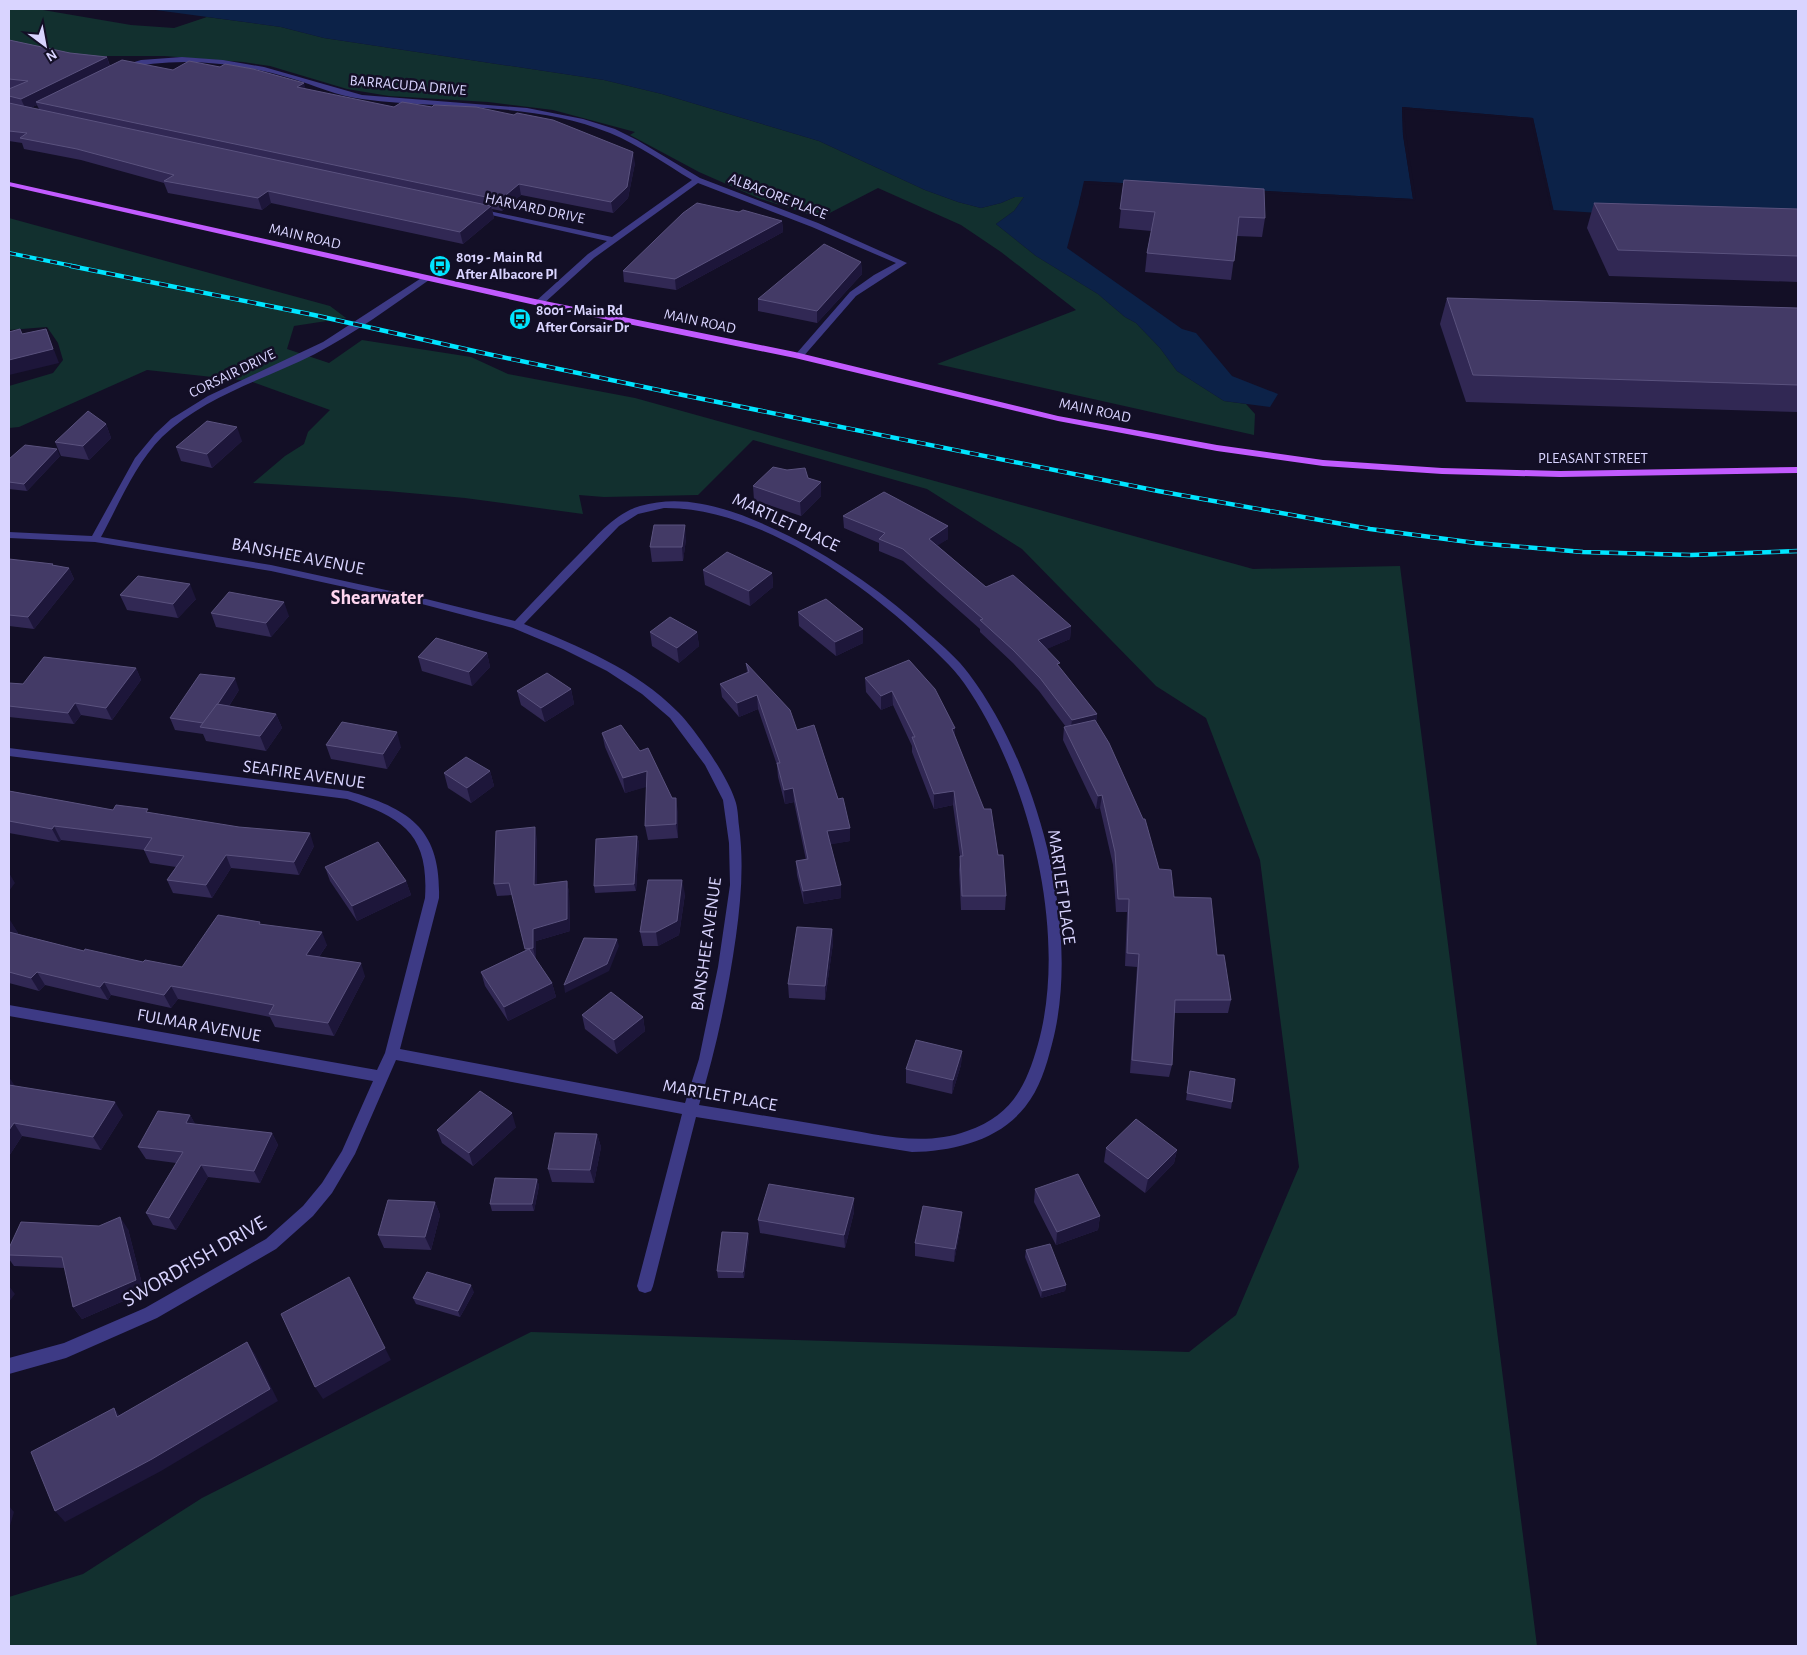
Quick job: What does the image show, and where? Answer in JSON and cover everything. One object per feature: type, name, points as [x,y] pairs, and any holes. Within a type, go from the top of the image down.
[{"type":"main road","name":"MAIN ROAD","points":[[9,184],[539,303],[799,356],[903,383],[1149,437],[1246,453],[1389,469]]},
{"type":"main road","name":"PLEASANT STREET","points":[[1389,469],[1436,472],[1571,474],[1798,470]]},
{"type":"street","name":"BARRACUDA DRIVE","points":[[114,71],[137,62],[153,60],[199,61],[249,66],[286,74],[337,93],[362,97],[527,110],[580,121],[612,131],[697,180]]},
{"type":"street","points":[[539,303],[591,256],[697,180]]},
{"type":"street","name":"ALBACORE PLACE","points":[[697,180],[815,225],[903,263],[877,277],[853,294],[799,356]]},
{"type":"street","name":"HARVARD DRIVE","points":[[471,209],[614,240]]},
{"type":"street","name":"CORSAIR DRIVE","points":[[95,539],[140,458],[157,437],[169,426],[205,401],[312,352],[360,324],[426,278]]},
{"type":"street","name":"MARTLET PLACE","points":[[392,1053],[690,1110],[912,1146],[939,1145],[965,1139],[989,1129],[1009,1115],[1025,1098],[1036,1079],[1054,1004],[1054,929],[1044,865],[1030,807],[1010,753],[971,683],[946,655],[908,619],[859,581],[815,554],[775,534],[710,509],[678,504],[645,508],[623,519],[603,535],[516,625]]},
{"type":"street","name":"BANSHEE AVENUE","points":[[9,535],[95,539],[271,568],[418,600],[516,625],[567,646],[611,668],[646,691],[674,715],[710,762],[729,800],[735,843],[734,894],[721,986],[706,1059],[690,1110],[645,1286]]},
{"type":"street","name":"SEAFIRE AVENUE","points":[[9,752],[348,795],[375,802],[392,811],[411,825],[428,850],[434,880],[432,898],[392,1053]]},
{"type":"street","name":"FULMAR AVENUE","points":[[9,1010],[382,1077]]},
{"type":"street","name":"SWORDFISH DRIVE","points":[[9,1366],[66,1350],[119,1329],[177,1300],[271,1244],[308,1211],[339,1171],[392,1053]]},
{"type":"green space","points":[[9,9],[37,9],[131,25],[174,28],[207,17],[281,27],[324,38],[604,80],[662,94],[819,141],[925,190],[958,202],[981,208],[1015,197],[1024,197],[1014,211],[996,224],[1036,256],[1098,294],[1125,317],[1136,323],[1160,348],[1177,371],[1224,401],[1246,404],[1255,414],[1254,435],[937,364],[1076,310],[1001,252],[961,225],[878,188],[820,218],[758,198],[699,172],[630,135],[635,132],[553,110],[488,102],[389,96],[347,89],[270,66],[243,62],[164,56],[64,56],[9,42]]},
{"type":"green space","points":[[9,218],[330,306],[346,318],[294,326],[287,349],[329,363],[362,340],[471,357],[508,374],[635,398],[1253,569],[1400,566],[1537,1646],[9,1646],[9,1597],[83,1574],[202,1498],[531,1332],[1189,1352],[1236,1315],[1299,1167],[1260,860],[1206,718],[1156,686],[1022,549],[927,489],[753,440],[698,495],[604,497],[579,495],[583,514],[465,498],[253,483],[285,456],[304,444],[308,432],[330,410],[250,381],[147,370],[19,427],[9,428],[9,386],[53,373],[63,360],[58,343],[47,327],[9,330]]},
{"type":"water","points":[[148,9],[1798,9],[1798,226],[1553,210],[1533,118],[1402,107],[1403,135],[1413,199],[1085,181],[1067,248],[1182,329],[1196,333],[1232,376],[1278,394],[1270,407],[1224,401],[1177,371],[1160,348],[1136,323],[1125,317],[1098,294],[1036,256],[996,224],[1014,211],[1024,197],[1015,197],[981,208],[958,202],[925,190],[819,141],[662,94],[604,80],[324,38],[281,27]]},
{"type":"pier","points":[[1402,107],[1533,118],[1554,212],[1551,210],[1531,120],[1404,109],[1416,199],[1414,201],[1086,184],[1082,203],[1079,203],[1084,181],[1413,199],[1403,135]]},
{"type":"building","points":[[9,40],[70,53],[107,57],[21,99],[9,96],[9,89],[28,81],[9,79]]},
{"type":"building","points":[[122,60],[173,70],[189,61],[220,67],[225,64],[253,69],[304,83],[297,87],[394,107],[402,102],[432,107],[434,105],[476,107],[514,115],[517,113],[553,120],[633,152],[627,187],[611,202],[519,184],[500,200],[36,102]]},
{"type":"building","points":[[9,103],[491,206],[460,232],[268,191],[258,198],[164,181],[174,175],[77,149],[20,138],[27,133],[9,131]]},
{"type":"building","points":[[1124,180],[1264,189],[1265,218],[1239,217],[1234,261],[1147,253],[1155,212],[1120,209]]},
{"type":"building","points":[[697,203],[739,212],[743,210],[782,221],[675,279],[623,271],[683,213]]},
{"type":"building","points":[[1594,203],[1798,209],[1798,256],[1618,250]]},
{"type":"building","points":[[824,244],[861,262],[817,311],[758,299]]},
{"type":"building","points":[[1447,298],[1798,308],[1798,385],[1473,375]]},
{"type":"building","points":[[20,329],[22,334],[46,329],[53,349],[9,360],[9,332]]},
{"type":"building","points":[[88,411],[106,424],[83,446],[55,442]]},
{"type":"building","points":[[207,421],[237,427],[207,454],[176,447]]},
{"type":"building","points":[[25,445],[57,449],[24,484],[9,482],[9,459]]},
{"type":"building","points":[[773,467],[787,470],[805,468],[808,478],[821,482],[800,502],[753,486]]},
{"type":"building","points":[[884,492],[948,526],[929,539],[986,587],[1013,575],[1071,626],[1038,640],[1060,663],[1057,664],[1097,714],[1072,720],[1040,678],[980,620],[983,619],[903,549],[879,539],[885,533],[843,516]]},
{"type":"building","points":[[654,525],[685,525],[682,547],[650,547]]},
{"type":"building","points":[[727,552],[772,573],[749,591],[703,570]]},
{"type":"building","points":[[9,559],[53,564],[69,568],[28,617],[9,615]]},
{"type":"building","points":[[138,576],[190,584],[173,604],[120,595]]},
{"type":"building","points":[[229,592],[284,602],[266,623],[211,613]]},
{"type":"building","points":[[826,599],[863,629],[835,642],[798,612]]},
{"type":"building","points":[[670,617],[697,632],[677,648],[650,632]]},
{"type":"building","points":[[436,638],[487,653],[469,672],[418,657]]},
{"type":"building","points":[[44,657],[136,668],[106,708],[75,703],[68,713],[9,706],[9,683],[23,684]]},
{"type":"building","points":[[909,660],[935,689],[955,728],[952,729],[984,809],[991,809],[998,855],[1003,855],[1006,896],[962,896],[960,856],[963,856],[954,791],[934,794],[912,737],[915,737],[892,691],[881,696],[865,678]]},
{"type":"building","points":[[746,663],[790,710],[797,730],[814,725],[838,799],[843,798],[850,828],[827,831],[841,885],[803,891],[796,861],[808,859],[793,788],[784,790],[777,763],[780,763],[757,695],[737,703],[720,684],[749,672]]},
{"type":"building","points":[[547,673],[571,689],[541,708],[517,691]]},
{"type":"building","points":[[200,674],[235,678],[203,723],[170,718]]},
{"type":"building","points":[[217,704],[276,714],[260,736],[200,727]]},
{"type":"building","points":[[1095,720],[1109,743],[1143,819],[1145,819],[1159,869],[1171,870],[1174,897],[1211,898],[1217,955],[1224,955],[1231,1000],[1175,1000],[1172,1065],[1132,1060],[1139,954],[1127,953],[1129,899],[1118,899],[1115,852],[1102,795],[1098,796],[1064,727]]},
{"type":"building","points":[[342,722],[397,732],[383,754],[326,745]]},
{"type":"building","points":[[621,725],[640,751],[648,748],[672,798],[676,798],[676,824],[645,826],[647,771],[623,778],[602,733]]},
{"type":"building","points":[[466,757],[490,771],[467,788],[444,773]]},
{"type":"building","points":[[9,791],[113,810],[116,805],[148,809],[146,812],[239,827],[310,833],[294,862],[226,855],[206,885],[167,880],[184,856],[144,850],[152,838],[54,826],[52,829],[9,821]]},
{"type":"building","points":[[535,827],[534,885],[567,881],[567,919],[533,929],[533,948],[525,949],[509,883],[494,884],[496,831]]},
{"type":"building","points":[[637,836],[634,884],[594,886],[596,839]]},
{"type":"building","points":[[378,842],[406,881],[352,906],[325,867]]},
{"type":"building","points":[[648,880],[682,880],[677,921],[656,932],[640,932]]},
{"type":"building","points":[[218,915],[260,922],[259,924],[322,932],[306,955],[361,963],[328,1023],[269,1014],[274,1005],[171,986],[164,995],[104,982],[100,987],[37,972],[31,978],[9,972],[9,932],[84,951],[85,949],[143,962],[145,960],[182,967]]},
{"type":"building","points":[[797,927],[832,929],[825,986],[788,984]]},
{"type":"building","points":[[584,938],[617,939],[607,964],[564,985]]},
{"type":"building","points":[[529,949],[552,983],[504,1007],[481,972]]},
{"type":"building","points":[[611,992],[643,1017],[614,1040],[582,1015]]},
{"type":"building","points":[[916,1040],[962,1051],[953,1080],[906,1069]]},
{"type":"building","points":[[1190,1071],[1235,1079],[1232,1102],[1187,1093]]},
{"type":"building","points":[[9,1085],[115,1102],[93,1137],[14,1123],[9,1130]]},
{"type":"building","points":[[480,1091],[512,1113],[469,1153],[437,1130]]},
{"type":"building","points":[[158,1111],[190,1115],[186,1123],[272,1133],[254,1171],[201,1165],[169,1218],[146,1213],[183,1152],[138,1147]]},
{"type":"building","points":[[1136,1119],[1177,1150],[1148,1179],[1106,1148]]},
{"type":"building","points":[[555,1133],[597,1134],[590,1170],[548,1169]]},
{"type":"building","points":[[1078,1174],[1100,1216],[1057,1232],[1035,1189]]},
{"type":"building","points":[[495,1178],[537,1179],[532,1204],[490,1204]]},
{"type":"building","points":[[769,1184],[854,1198],[844,1235],[758,1220]]},
{"type":"building","points":[[388,1200],[435,1202],[425,1237],[378,1235]]},
{"type":"building","points":[[923,1206],[962,1212],[955,1249],[915,1243]]},
{"type":"building","points":[[120,1217],[136,1280],[73,1307],[62,1257],[9,1255],[9,1248],[21,1222],[99,1226]]},
{"type":"building","points":[[722,1232],[748,1233],[743,1272],[717,1271]]},
{"type":"building","points":[[1050,1244],[1066,1285],[1042,1291],[1026,1250]]},
{"type":"building","points":[[427,1272],[471,1285],[458,1311],[413,1298]]},
{"type":"building","points":[[349,1277],[385,1348],[315,1387],[281,1314]]},
{"type":"building","points":[[247,1342],[270,1389],[152,1459],[55,1511],[31,1452],[114,1408],[117,1417]]},
{"type":"railway","points":[[9,253],[78,267]]},
{"type":"railway","points":[[71,266],[314,315],[668,392],[1158,491],[1370,529],[1476,543],[1583,552],[1691,555],[1798,551]]},
{"type":"place","name":"8019 - Main Rd After Albacore Pl","points":[[440,266]]},
{"type":"place","name":"8001 - Main Rd After Corsair Dr","points":[[520,319]]},
{"type":"district","name":"Shearwater","points":[[377,597]]}]
